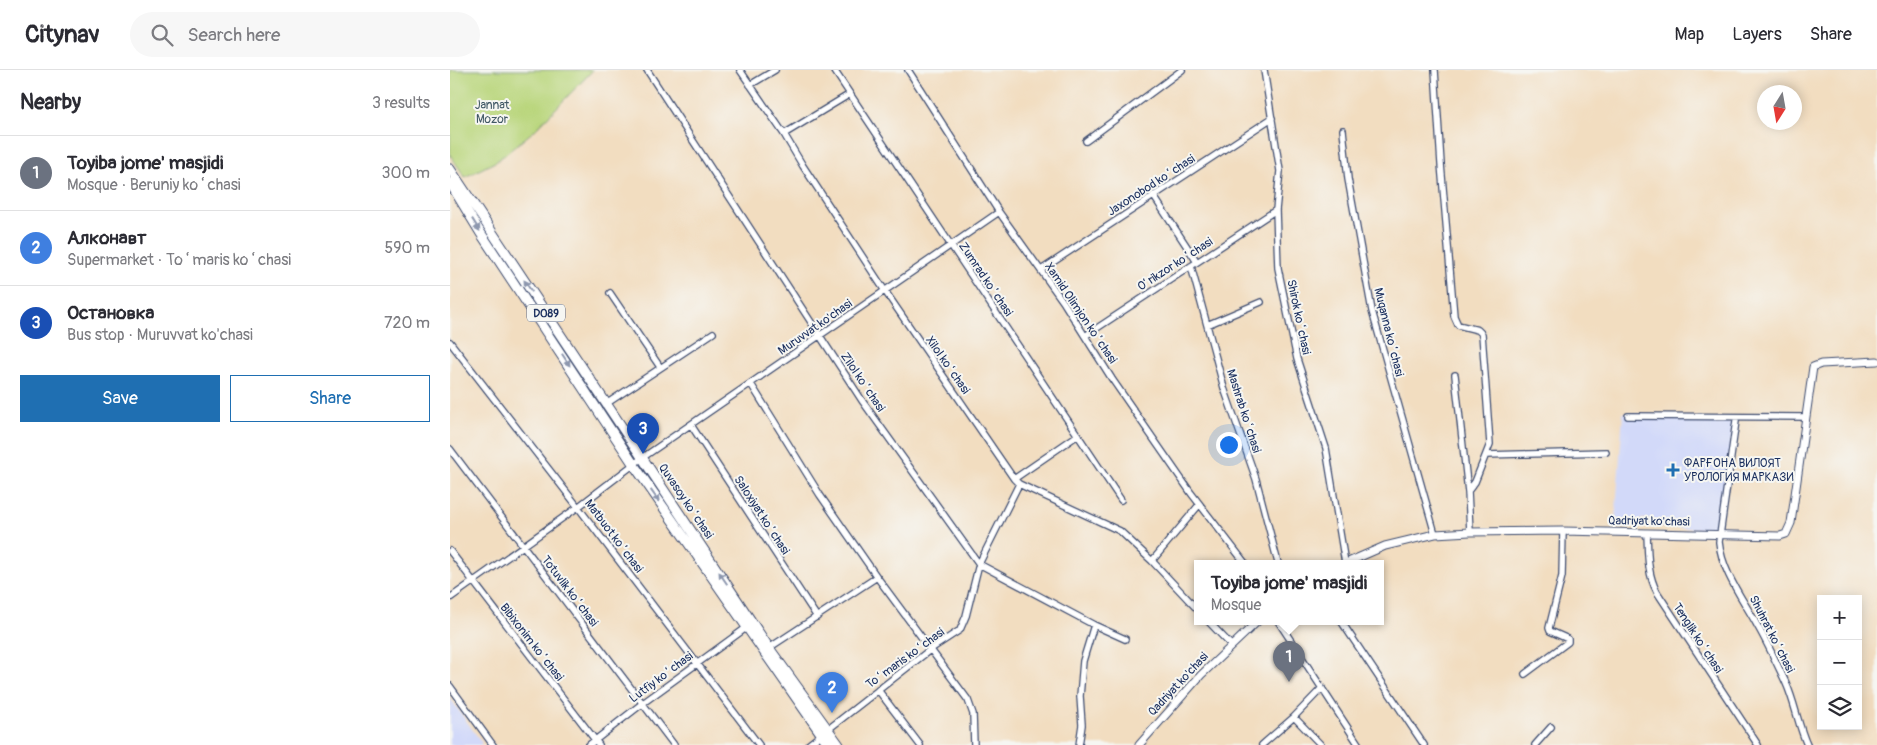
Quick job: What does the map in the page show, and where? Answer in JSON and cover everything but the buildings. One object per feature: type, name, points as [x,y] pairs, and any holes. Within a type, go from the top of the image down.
[{"type":"main road","name":"Quvasoy koʻchasi","points":[[450,169],[825,733],[829,745]]},
{"type":"main road","name":"Quvasoy koʻchasi","points":[[450,183],[480,232],[634,465],[746,628],[825,733],[839,745]]},
{"type":"street","name":"Zilol koʻchasi","points":[[647,70],[863,402],[979,564],[1094,625],[1125,639]]},
{"type":"street","name":"Xilol koʻchasi","points":[[740,70],[784,134],[884,291],[1014,479],[1019,484],[1120,531],[1152,561],[1194,606]]},
{"type":"street","points":[[750,85],[775,70]]},
{"type":"street","name":"Zumrad koʻchasi","points":[[834,70],[1121,500]]},
{"type":"street","name":"Xamid Olimjon koʻchasi","points":[[908,70],[999,212],[1041,270],[1112,379],[1199,505],[1243,560]]},
{"type":"street","points":[[1086,141],[1182,70]]},
{"type":"street","name":"Shirok koʻchasi","points":[[1264,70],[1280,171],[1276,210],[1278,268],[1297,359],[1326,448],[1345,560]]},
{"type":"street","points":[[1435,70],[1441,174],[1454,316],[1458,325],[1478,330],[1482,334],[1490,444],[1468,494]]},
{"type":"street","points":[[784,134],[850,94]]},
{"type":"street","name":"Jaxonobod koʻchasi","points":[[1041,270],[1272,118]]},
{"type":"street","name":"Muqanna koʻchasi","points":[[1343,130],[1348,179],[1372,311],[1435,534]]},
{"type":"street","name":"Mashrab koʻchasi","points":[[1153,195],[1194,264],[1207,325],[1224,388],[1256,479],[1277,560]]},
{"type":"street","name":"Oʻrikzor koʻchasi","points":[[1085,336],[1276,210]]},
{"type":"street","name":"Muruvvat ko'chasi","points":[[634,465],[999,212]]},
{"type":"street","points":[[610,294],[660,367]]},
{"type":"street","points":[[1207,325],[1261,302]]},
{"type":"street","points":[[606,404],[713,333]]},
{"type":"street","name":"Matbuot koʻchasi","points":[[450,342],[698,662],[759,745]]},
{"type":"street","name":"Qadriyat ko'chasi","points":[[1353,560],[1385,546],[1435,534],[1563,530],[1780,536],[1786,534],[1791,523],[1813,367],[1822,364],[1877,361]]},
{"type":"street","points":[[1455,375],[1468,494],[1470,532]]},
{"type":"street","points":[[751,384],[820,495],[877,577],[968,700],[973,714],[974,745]]},
{"type":"street","points":[[1628,416],[1806,417]]},
{"type":"street","name":"Shuhrat koʻchasi","points":[[1736,421],[1719,542],[1722,559],[1765,639],[1787,685],[1799,727],[1807,745]]},
{"type":"street","name":"Saloxiyat koʻchasi","points":[[691,425],[817,617]]},
{"type":"street","points":[[1014,479],[1078,435]]},
{"type":"street","name":"Totuvlik koʻchasi","points":[[450,449],[674,745]]},
{"type":"street","points":[[1486,455],[1606,452]]},
{"type":"street","points":[[450,598],[634,465]]},
{"type":"street","name":"Toʻmaris koʻchasi","points":[[808,745],[930,649],[960,630],[966,616],[979,564],[1019,484]]},
{"type":"street","points":[[1152,561],[1199,505]]},
{"type":"street","points":[[1525,674],[1568,642],[1568,639],[1550,632],[1549,628],[1562,576],[1563,530]]},
{"type":"street","name":"Tenglik koʻchasi","points":[[1647,532],[1648,566],[1651,580],[1657,592],[1758,745]]},
{"type":"street","name":"Bibixonim koʻchasi","points":[[450,551],[597,743]]},
{"type":"street","points":[[771,651],[817,617],[877,577]]},
{"type":"street","points":[[1079,745],[1082,725],[1080,696],[1083,661],[1094,625]]},
{"type":"street","points":[[1212,625],[1231,645]]},
{"type":"street","name":"Qadriyat ko'chasi","points":[[1138,745],[1189,687],[1254,625]]},
{"type":"street","points":[[1281,625],[1358,745]]},
{"type":"street","points":[[1344,625],[1424,745]]},
{"type":"street","name":"Lutfiy koʻchasi","points":[[589,745],[597,743],[643,703],[746,628]]},
{"type":"street","points":[[450,686],[493,745]]},
{"type":"street","points":[[1262,745],[1294,717],[1322,688]]},
{"type":"street","points":[[878,690],[920,745]]},
{"type":"street","points":[[1294,717],[1321,745]]},
{"type":"street","points":[[1535,745],[1551,727]]},
{"type":"shaded area","name":"ФАРҒОНА ВИЛОЯТ УРОЛОГИЯ МАРКАЗИ","points":[[1623,413],[1734,422],[1719,530],[1654,526],[1655,520],[1643,519],[1641,519],[1640,525],[1615,524]]},
{"type":"shaded area","points":[[450,698],[482,743],[480,745],[450,745]]},
{"type":"green space","name":"Jannat Mozor","points":[[450,70],[593,70],[535,130],[497,161],[465,177],[450,155]]},
{"type":"place","name":"Остановка","points":[[643,454]]},
{"type":"place","name":"ФАРҒОНА ВИЛОЯТ УРОЛОГИЯ МАРКАЗИ","points":[[1673,470]]},
{"type":"place","name":"Toyiba jome' masjidi","points":[[1289,682]]},
{"type":"place","name":"Алконавт","points":[[832,713]]}]
